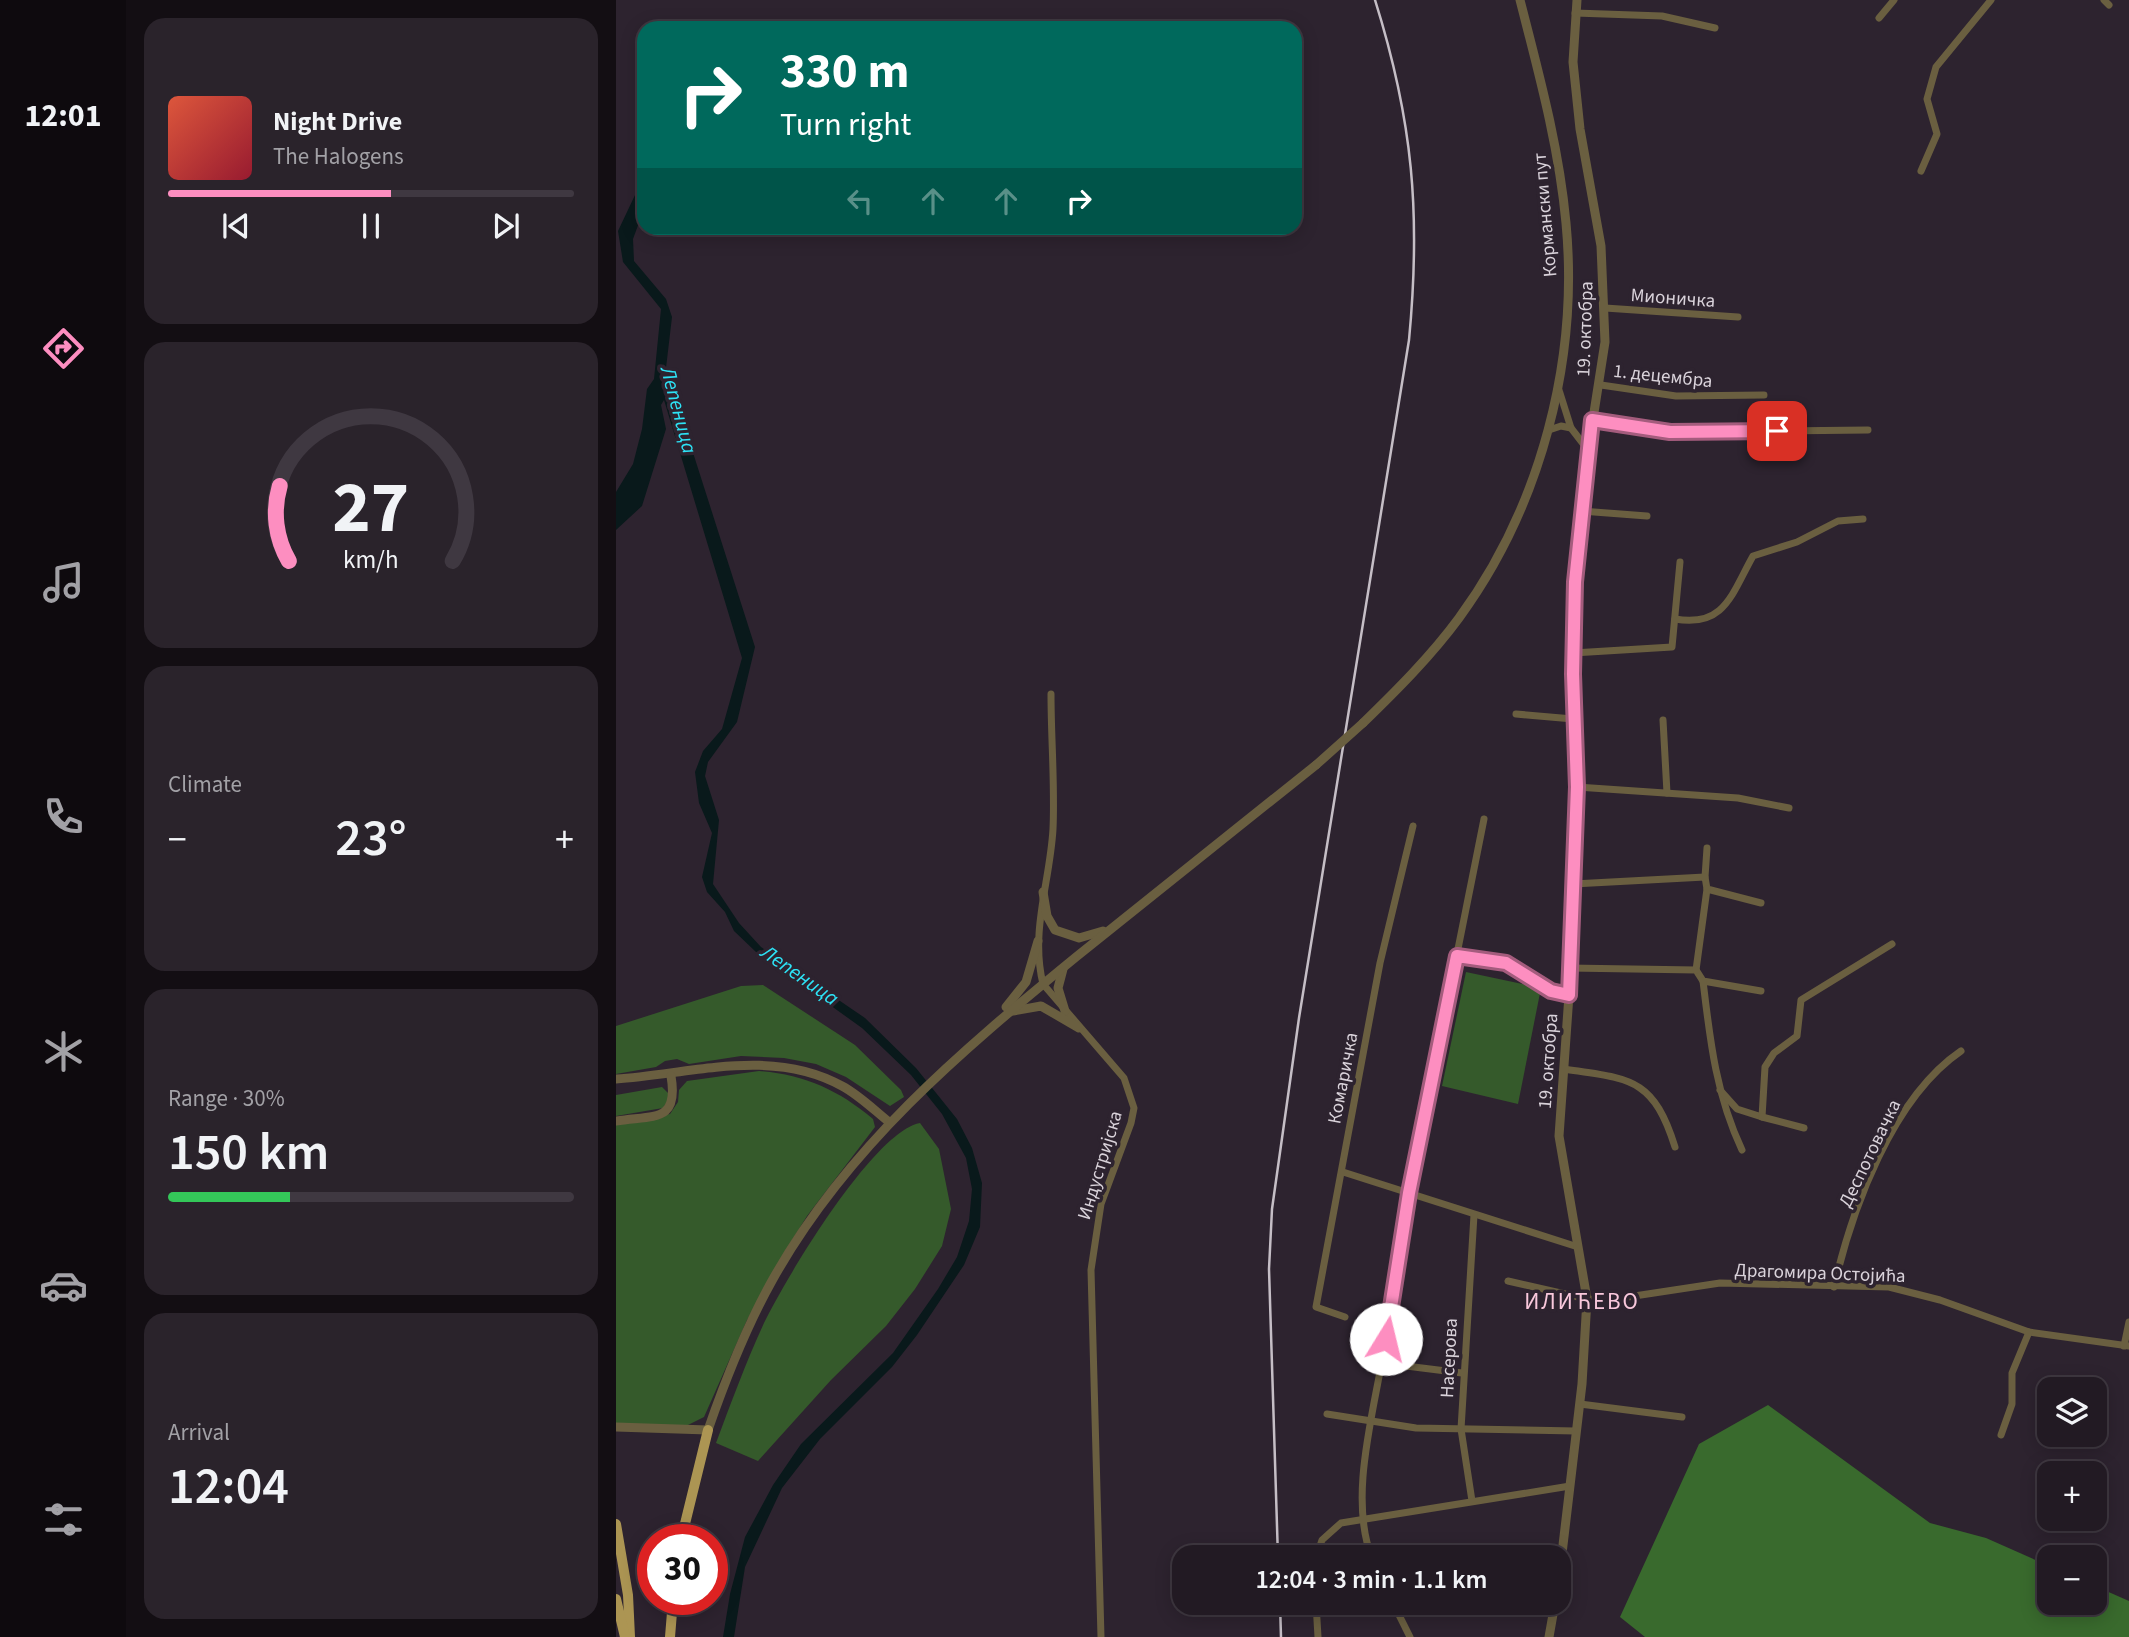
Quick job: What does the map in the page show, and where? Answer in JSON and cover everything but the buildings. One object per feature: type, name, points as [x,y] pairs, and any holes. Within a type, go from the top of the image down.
[{"type":"main road","points":[[685,1524],[708,1430]]},
{"type":"main road","points":[[616,1524],[628,1595],[628,1637]]},
{"type":"main road","points":[[616,1599],[628,1637]]},
{"type":"main road","points":[[670,1637],[672,1615]]},
{"type":"street","name":"Кормански пут","points":[[974,1040],[1315,765],[1363,723],[1430,654],[1484,580],[1515,520],[1549,430],[1559,390],[1568,288],[1566,222],[1552,124],[1520,0]]},
{"type":"street","name":"19. октобра","points":[[1563,1545],[1580,1404],[1587,1299],[1559,1136],[1569,995],[1577,787],[1573,653],[1581,511],[1592,424],[1601,384],[1605,307],[1601,246],[1578,116],[1573,62],[1577,0]]},
{"type":"street","points":[[1879,18],[1895,0]]},
{"type":"street","points":[[1921,171],[1937,134],[1927,99],[1937,67],[1991,0]]},
{"type":"street","points":[[1575,13],[1662,16],[1715,28]]},
{"type":"street","name":"Мионичка","points":[[1605,307],[1738,317]]},
{"type":"street","name":"1. децембра","points":[[1601,384],[1676,396],[1764,395]]},
{"type":"street","points":[[1559,390],[1571,428]]},
{"type":"street","points":[[1579,434],[1592,424],[1670,432],[1868,430]]},
{"type":"street","points":[[1549,430],[1562,426],[1571,428],[1579,434],[1588,451]]},
{"type":"street","points":[[1581,511],[1647,516]]},
{"type":"street","points":[[1675,619],[1693,622],[1712,619],[1727,601],[1753,556],[1797,542],[1838,521],[1863,519]]},
{"type":"street","points":[[1573,653],[1672,648],[1680,562]]},
{"type":"street","points":[[616,1427],[708,1430],[752,1318],[774,1277],[837,1184],[889,1122],[974,1040],[984,1024],[1006,1007],[1026,982],[1038,941],[1053,826],[1051,694]]},
{"type":"street","points":[[1516,714],[1573,719]]},
{"type":"street","points":[[1663,720],[1667,793]]},
{"type":"street","points":[[1577,787],[1738,798],[1788,808]]},
{"type":"street","points":[[1367,1545],[1363,1536],[1362,1485],[1409,1193],[1484,818]]},
{"type":"street","name":"Комаричка","points":[[1345,1317],[1316,1307],[1380,963],[1413,826]]},
{"type":"street","points":[[1707,848],[1707,889],[1696,971],[1703,981],[1711,1060],[1727,1116],[1742,1150]]},
{"type":"street","points":[[1573,884],[1705,877]]},
{"type":"street","points":[[1707,889],[1761,903]]},
{"type":"street","points":[[1043,892],[1047,916],[1061,934],[1080,938],[1108,930]]},
{"type":"street","points":[[1038,941],[1043,984]]},
{"type":"street","points":[[1762,1117],[1765,1067],[1774,1054],[1797,1036],[1801,1000],[1892,944]]},
{"type":"street","points":[[1457,956],[1506,963],[1551,991],[1569,995]]},
{"type":"street","points":[[1065,966],[1058,979],[1059,995],[1065,1011]]},
{"type":"street","points":[[1569,968],[1696,971]]},
{"type":"street","points":[[1703,981],[1761,991]]},
{"type":"street","name":"Индустријска","points":[[1043,984],[1124,1078],[1134,1108],[1101,1204],[1091,1270],[1101,1637]]},
{"type":"street","points":[[999,1018],[1021,1008],[1041,1006],[1079,1028]]},
{"type":"street","name":"Деспотовачка","points":[[1834,1287],[1846,1237],[1889,1139],[1923,1084],[1961,1051]]},
{"type":"street","points":[[616,1079],[671,1076],[709,1068],[769,1064],[814,1073],[843,1087],[889,1122]]},
{"type":"street","points":[[1564,1069],[1624,1079],[1644,1089],[1666,1118],[1675,1147]]},
{"type":"street","points":[[616,1121],[669,1109],[674,1099],[671,1076]]},
{"type":"street","points":[[1720,1090],[1737,1109],[1804,1128]]},
{"type":"street","points":[[1343,1172],[1578,1247]]},
{"type":"street","name":"Насерова","points":[[1472,1502],[1461,1429],[1462,1373],[1474,1215]]},
{"type":"street","name":"Драгомира Остојића","points":[[1508,1281],[1587,1299],[1634,1297],[1720,1283],[1889,1287],[1913,1291],[2029,1332],[2127,1346]]},
{"type":"street","points":[[2127,1346],[2129,1322]]},
{"type":"street","points":[[2001,1435],[2012,1404],[2012,1373],[2029,1332]]},
{"type":"street","points":[[1382,1363],[1462,1373]]},
{"type":"street","points":[[1580,1404],[1682,1417]]},
{"type":"street","points":[[1327,1414],[1372,1423],[1461,1429],[1576,1431]]},
{"type":"street","points":[[1320,1545],[1333,1527],[1570,1486]]},
{"type":"street","points":[[1317,1615],[1318,1637]]},
{"type":"street","points":[[1399,1615],[1410,1637]]},
{"type":"street","points":[[1549,1637],[1553,1615]]},
{"type":"green space","points":[[1466,972],[1541,988],[1518,1104],[1442,1086]]},
{"type":"green space","points":[[763,985],[855,1045],[901,1090],[904,1097],[890,1106],[846,1077],[816,1064],[784,1058],[741,1056],[689,1064],[677,1059],[665,1061],[656,1067],[616,1074],[616,1026],[741,986]]},
{"type":"green space","points":[[759,1071],[791,1076],[820,1085],[860,1109],[873,1119],[875,1127],[807,1216],[784,1253],[747,1320],[704,1417],[686,1426],[616,1424],[616,1124],[670,1114],[678,1102],[679,1090],[687,1081]]},
{"type":"green space","points":[[662,1087],[671,1096],[663,1108],[616,1116],[616,1095]]},
{"type":"green space","points":[[920,1123],[939,1149],[951,1209],[942,1246],[915,1289],[886,1326],[831,1380],[758,1461],[716,1443],[764,1323],[811,1242],[856,1178],[879,1152],[901,1132]]},
{"type":"green space","points":[[1768,1405],[1930,1523],[1986,1538],[2037,1561],[2037,1615],[2107,1615],[2107,1591],[2129,1601],[2129,1637],[1645,1637],[1620,1617],[1699,1444]]},
{"type":"water","name":"Лепеница","points":[[637,191],[634,261],[666,299],[672,317],[666,368],[755,647],[737,722],[708,762],[705,776],[719,820],[713,884],[739,923],[761,947],[865,1018],[916,1068],[957,1119],[972,1148],[982,1183],[980,1227],[964,1265],[892,1367],[820,1439],[782,1488],[745,1567],[734,1637],[723,1637],[730,1594],[745,1537],[773,1485],[801,1444],[893,1353],[938,1289],[957,1257],[969,1221],[972,1189],[966,1158],[942,1114],[911,1075],[862,1028],[756,952],[734,931],[725,912],[707,892],[702,877],[712,833],[699,803],[695,772],[703,751],[722,729],[742,658],[664,400],[661,405],[666,429],[642,506],[616,530],[616,492],[633,464],[642,429],[647,389],[654,379],[661,309],[623,262],[618,231]]},
{"type":"railway","points":[[1278,1545],[1269,1269],[1272,1209],[1299,1018],[1409,340],[1413,294],[1414,209],[1406,128],[1388,44],[1375,0]]},
{"type":"railway","points":[[1280,1615],[1281,1637]]},
{"type":"district","name":"ИЛИЋЕВО","points":[[1582,1301]]},
{"type":"route","points":[[1386,1339],[1409,1193],[1457,956],[1506,963],[1551,991],[1569,995],[1577,787],[1573,719],[1575,582],[1592,420],[1670,432],[1777,431]]}]
